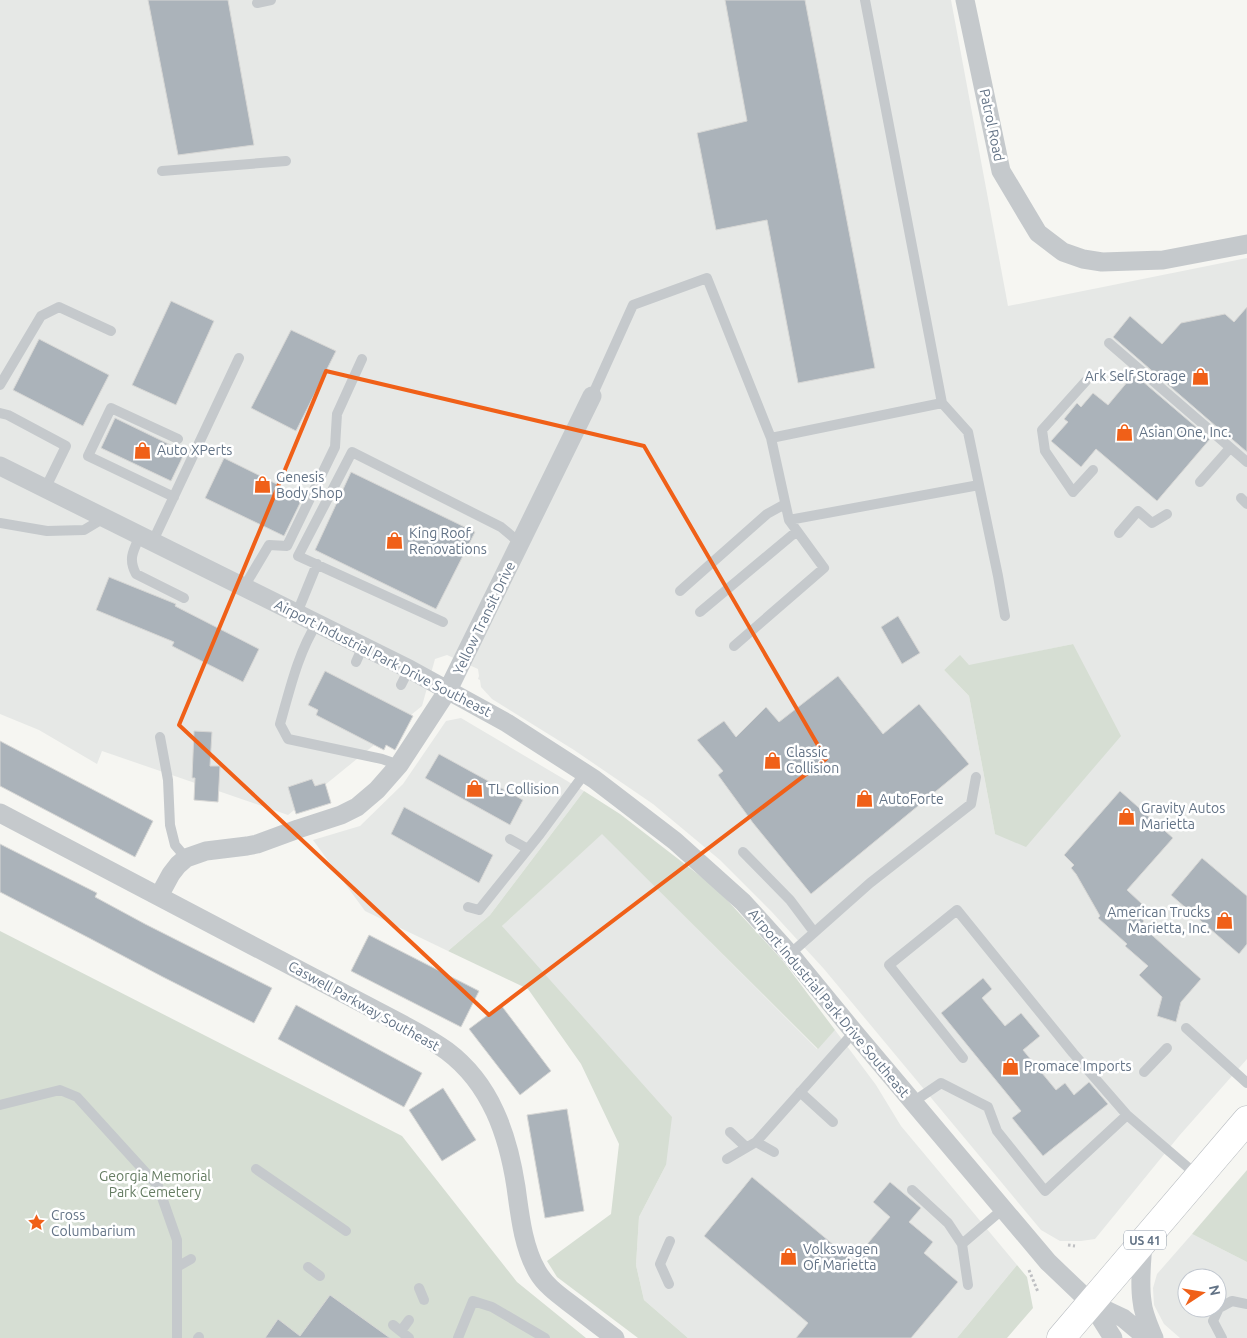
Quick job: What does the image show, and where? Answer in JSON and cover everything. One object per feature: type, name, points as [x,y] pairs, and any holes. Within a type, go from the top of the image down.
[{"type":"main road","name":"US 41","points":[[1061,1338],[1247,1120]]},
{"type":"street","name":"Patrol Road","points":[[966,0],[1001,171],[1038,234],[1063,252],[1084,259],[1102,262],[1163,260],[1247,244]]},
{"type":"street","name":"Yellow Transit Drive","points":[[186,858],[206,851],[257,844],[341,815],[357,807],[377,790],[399,765],[414,745],[448,690],[592,396]]},
{"type":"street","name":"Airport Industrial Park Drive Southeast","points":[[0,466],[317,623],[359,654],[405,677],[448,690],[507,723],[585,773],[675,841],[743,902],[790,954],[1048,1262],[1090,1303]]},
{"type":"street","name":"Caswell Parkway Southeast","points":[[0,813],[413,1030],[448,1052],[464,1067],[488,1098],[499,1119],[512,1162],[527,1248],[538,1273],[554,1291],[615,1338]]},
{"type":"street","points":[[159,896],[171,874],[186,858]]},
{"type":"street","points":[[1143,1242],[1142,1302],[1154,1338]]},
{"type":"street","points":[[1090,1303],[1113,1338]]},
{"type":"street","points":[[1090,1303],[1123,1318],[1147,1338]]},
{"type":"lane","points":[[257,3],[271,0]]},
{"type":"lane","points":[[865,0],[942,403],[968,432],[1005,616]]},
{"type":"lane","points":[[162,172],[286,161]]},
{"type":"lane","points":[[592,396],[633,305],[707,278],[771,438],[789,520],[824,568],[734,646]]},
{"type":"lane","points":[[0,385],[41,316],[59,307],[110,331]]},
{"type":"lane","points":[[1109,343],[1247,462]]},
{"type":"lane","points":[[184,598],[136,574],[132,567],[132,555],[146,539],[174,497],[239,358]]},
{"type":"lane","points":[[244,587],[269,546],[287,546],[335,446],[337,414],[362,359]]},
{"type":"lane","points":[[1086,381],[1042,430],[1045,451],[1073,492],[1093,470]]},
{"type":"lane","points":[[771,438],[942,403]]},
{"type":"lane","points":[[174,497],[88,456],[111,408],[178,439]]},
{"type":"lane","points":[[0,413],[8,415],[66,446],[46,489]]},
{"type":"lane","points":[[1200,482],[1230,448]]},
{"type":"lane","points":[[443,622],[298,556],[352,452],[501,527],[520,543]]},
{"type":"lane","points":[[789,520],[979,485]]},
{"type":"lane","points":[[680,591],[766,514],[785,504]]},
{"type":"lane","points":[[1119,533],[1138,511],[1152,524],[1167,514]]},
{"type":"lane","points":[[0,523],[47,531],[84,530],[104,518]]},
{"type":"lane","points":[[700,612],[797,531]]},
{"type":"lane","points":[[296,613],[317,564]]},
{"type":"lane","points":[[317,623],[309,636],[295,671],[280,724],[288,739],[382,759],[399,765]]},
{"type":"lane","points":[[160,737],[168,780],[170,826],[175,845],[186,858]]},
{"type":"lane","points":[[468,907],[479,910],[585,773]]},
{"type":"lane","points":[[790,954],[870,882],[971,804],[976,777]]},
{"type":"lane","points":[[510,839],[528,849]]},
{"type":"lane","points":[[742,852],[790,900],[814,932]]},
{"type":"lane","points":[[963,1058],[889,965],[957,910],[1073,1054],[1127,1115],[1199,1177]]},
{"type":"lane","points":[[1186,1028],[1247,1083]]},
{"type":"lane","points":[[727,1158],[751,1145],[854,1032]]},
{"type":"lane","points":[[1144,1072],[1167,1048]]},
{"type":"lane","points":[[913,1102],[941,1083],[988,1107],[998,1130],[1045,1191],[1127,1115]]},
{"type":"lane","points":[[0,1105],[60,1090],[77,1098],[158,1186],[177,1240],[177,1338]]},
{"type":"lane","points":[[800,1092],[833,1122]]},
{"type":"lane","points":[[730,1132],[751,1145],[774,1152]]},
{"type":"lane","points":[[256,1169],[346,1231]]},
{"type":"lane","points":[[912,1190],[948,1223],[962,1244],[968,1286]]},
{"type":"lane","points":[[962,1244],[1003,1209]]},
{"type":"lane","points":[[669,1284],[660,1264],[670,1240]]},
{"type":"lane","points":[[177,1267],[191,1259]]},
{"type":"lane","points":[[308,1267],[320,1276]]},
{"type":"lane","points":[[419,1288],[424,1300]]},
{"type":"lane","points":[[1222,1338],[1213,1321],[1219,1308],[1232,1300],[1247,1304]]},
{"type":"lane","points":[[458,1338],[473,1301],[492,1308],[545,1338]]},
{"type":"lane","points":[[409,1320],[397,1328],[410,1338]]},
{"type":"path","points":[[1068,1245],[1075,1246]]},
{"type":"path","points":[[1025,1264],[1030,1271],[1038,1292]]},
{"type":"highlighted area","points":[[326,371],[644,446],[826,759],[489,1015],[179,725]]},
{"type":"shaded area","points":[[0,0],[951,0],[1008,306],[1247,258],[1247,1059],[1179,1136],[1095,1239],[1060,1241],[1041,1230],[824,969],[771,911],[720,860],[653,804],[574,750],[492,699],[481,687],[480,680],[478,679],[478,669],[447,655],[435,659],[422,706],[288,815],[102,751],[97,764],[39,730],[0,714]],"holes":[[[1073,644],[995,834],[969,696],[944,670],[960,656],[968,666]]]},
{"type":"shaded area","points":[[461,718],[584,791],[490,915],[448,951],[365,911],[313,840],[360,826],[403,784],[446,721]]},
{"type":"shaded area","points":[[602,833],[817,1049],[835,1030],[876,1085],[901,1126],[1017,1265],[957,1338],[688,1338],[644,1300],[636,1265],[639,1217],[666,1165],[502,926]]},
{"type":"shaded area","points":[[1192,1234],[1247,1262],[1247,1338],[1180,1338],[1164,1324],[1154,1305],[1153,1288],[1157,1274]]},
{"type":"green space","points":[[1073,644],[1121,736],[1026,847],[995,834],[969,696],[944,670],[960,655],[969,665]]},
{"type":"green space","points":[[584,791],[620,814],[717,889],[783,961],[835,1030],[818,1049],[602,834],[502,926],[672,1117],[666,1165],[639,1217],[636,1265],[644,1300],[688,1338],[638,1338],[557,1277],[547,1261],[611,1214],[619,1144],[581,1064],[528,989],[448,951],[490,915]]},
{"type":"green space","name":"Georgia Memorial Park Cemetery","points":[[0,931],[402,1136],[517,1282],[586,1338],[0,1338]]},
{"type":"green space","points":[[1247,1170],[1247,1262],[1192,1234]]},
{"type":"green space","points":[[1017,1265],[1027,1277],[1033,1308],[1007,1338],[957,1338]]},
{"type":"building","points":[[148,0],[228,0],[254,145],[178,155]]},
{"type":"building","points":[[725,0],[805,0],[875,368],[798,383],[767,220],[716,230],[697,133],[747,121]]},
{"type":"building","points":[[171,301],[214,321],[176,405],[132,385]]},
{"type":"building","points":[[1247,307],[1247,452],[1113,337],[1130,316],[1162,344],[1181,323],[1225,314],[1234,322]]},
{"type":"building","points":[[291,330],[336,351],[296,431],[251,408]]},
{"type":"building","points":[[39,339],[109,375],[83,426],[13,390]]},
{"type":"building","name":"Asian One, Inc.","points":[[1134,374],[1210,439],[1157,501],[1096,449],[1081,467],[1051,441],[1068,422],[1064,419],[1077,403],[1081,407],[1093,393],[1108,405]]},
{"type":"building","name":"Auto XPerts","points":[[115,418],[185,452],[171,481],[101,448]]},
{"type":"building","points":[[224,458],[303,497],[284,536],[205,498]]},
{"type":"building","name":"King Roof Renovations","points":[[351,472],[475,532],[436,609],[315,550]]},
{"type":"building","points":[[109,577],[176,604],[175,606],[259,649],[243,682],[172,646],[174,642],[96,610]]},
{"type":"building","points":[[898,616],[920,653],[902,664],[881,627]]},
{"type":"building","points":[[325,671],[413,716],[395,750],[386,745],[384,750],[316,715],[318,710],[308,705]]},
{"type":"building","points":[[838,676],[883,734],[919,704],[969,764],[811,894],[753,823],[718,775],[723,771],[697,740],[724,721],[736,737],[766,707],[779,722]]},
{"type":"building","points":[[194,731],[212,732],[210,766],[220,766],[218,802],[194,800],[195,778],[192,778]]},
{"type":"building","points":[[0,741],[153,821],[135,857],[0,786]]},
{"type":"building","name":"TL Collision","points":[[439,754],[523,800],[510,825],[425,778]]},
{"type":"building","points":[[312,779],[315,786],[325,783],[331,803],[296,814],[288,787]]},
{"type":"building","points":[[1120,791],[1173,838],[1127,890],[1142,904],[1144,928],[1201,979],[1181,1002],[1176,1022],[1157,1016],[1162,997],[1139,975],[1148,966],[1125,946],[1127,944],[1098,918],[1100,916],[1071,868],[1074,865],[1064,855]]},
{"type":"building","points":[[404,807],[493,855],[479,883],[391,834]]},
{"type":"building","points":[[0,844],[97,893],[95,897],[145,924],[272,988],[254,1023],[0,892]]},
{"type":"building","name":"American Trucks Marietta, Inc.","points":[[1202,858],[1247,896],[1247,944],[1239,954],[1171,895]]},
{"type":"building","points":[[369,935],[479,991],[461,1027],[351,971]]},
{"type":"building","name":"Promace Imports","points":[[983,978],[992,989],[982,998],[1005,1026],[1021,1013],[1040,1036],[1023,1050],[1056,1090],[1065,1083],[1074,1095],[1089,1082],[1108,1104],[1043,1156],[1012,1118],[1021,1111],[941,1013]]},
{"type":"building","points":[[296,1005],[422,1073],[404,1107],[278,1039]]},
{"type":"building","points":[[501,1005],[551,1071],[520,1095],[469,1029]]},
{"type":"building","points":[[443,1088],[476,1140],[442,1161],[409,1110]]},
{"type":"building","points":[[567,1109],[584,1211],[545,1218],[527,1115]]},
{"type":"building","name":"Volkswagen Of Marietta","points":[[752,1177],[853,1261],[890,1217],[873,1202],[890,1182],[921,1208],[909,1222],[933,1242],[924,1253],[958,1282],[911,1338],[796,1338],[808,1323],[704,1236]]},
{"type":"building","points":[[330,1295],[390,1338],[265,1338],[278,1319],[300,1336]]},
{"type":"place","name":"Ark Self Storage","points":[[1200,376]]},
{"type":"place","name":"Asian One, Inc.","points":[[1125,432]]},
{"type":"place","name":"Auto XPerts","points":[[143,450]]},
{"type":"place","name":"Genesis Body Shop","points":[[262,485]]},
{"type":"place","name":"King Roof Renovations","points":[[395,541]]},
{"type":"place","name":"Classic Collision","points":[[772,760]]},
{"type":"place","name":"TL Collision","points":[[474,789]]},
{"type":"place","name":"AutoForte","points":[[865,799]]},
{"type":"place","name":"Gravity Autos Marietta","points":[[1127,816]]},
{"type":"place","name":"American Trucks Marietta, Inc.","points":[[1224,920]]},
{"type":"place","name":"Promace Imports","points":[[1010,1066]]},
{"type":"place","name":"Cross Columbarium","points":[[37,1223]]},
{"type":"place","name":"Volkswagen Of Marietta","points":[[789,1257]]}]
